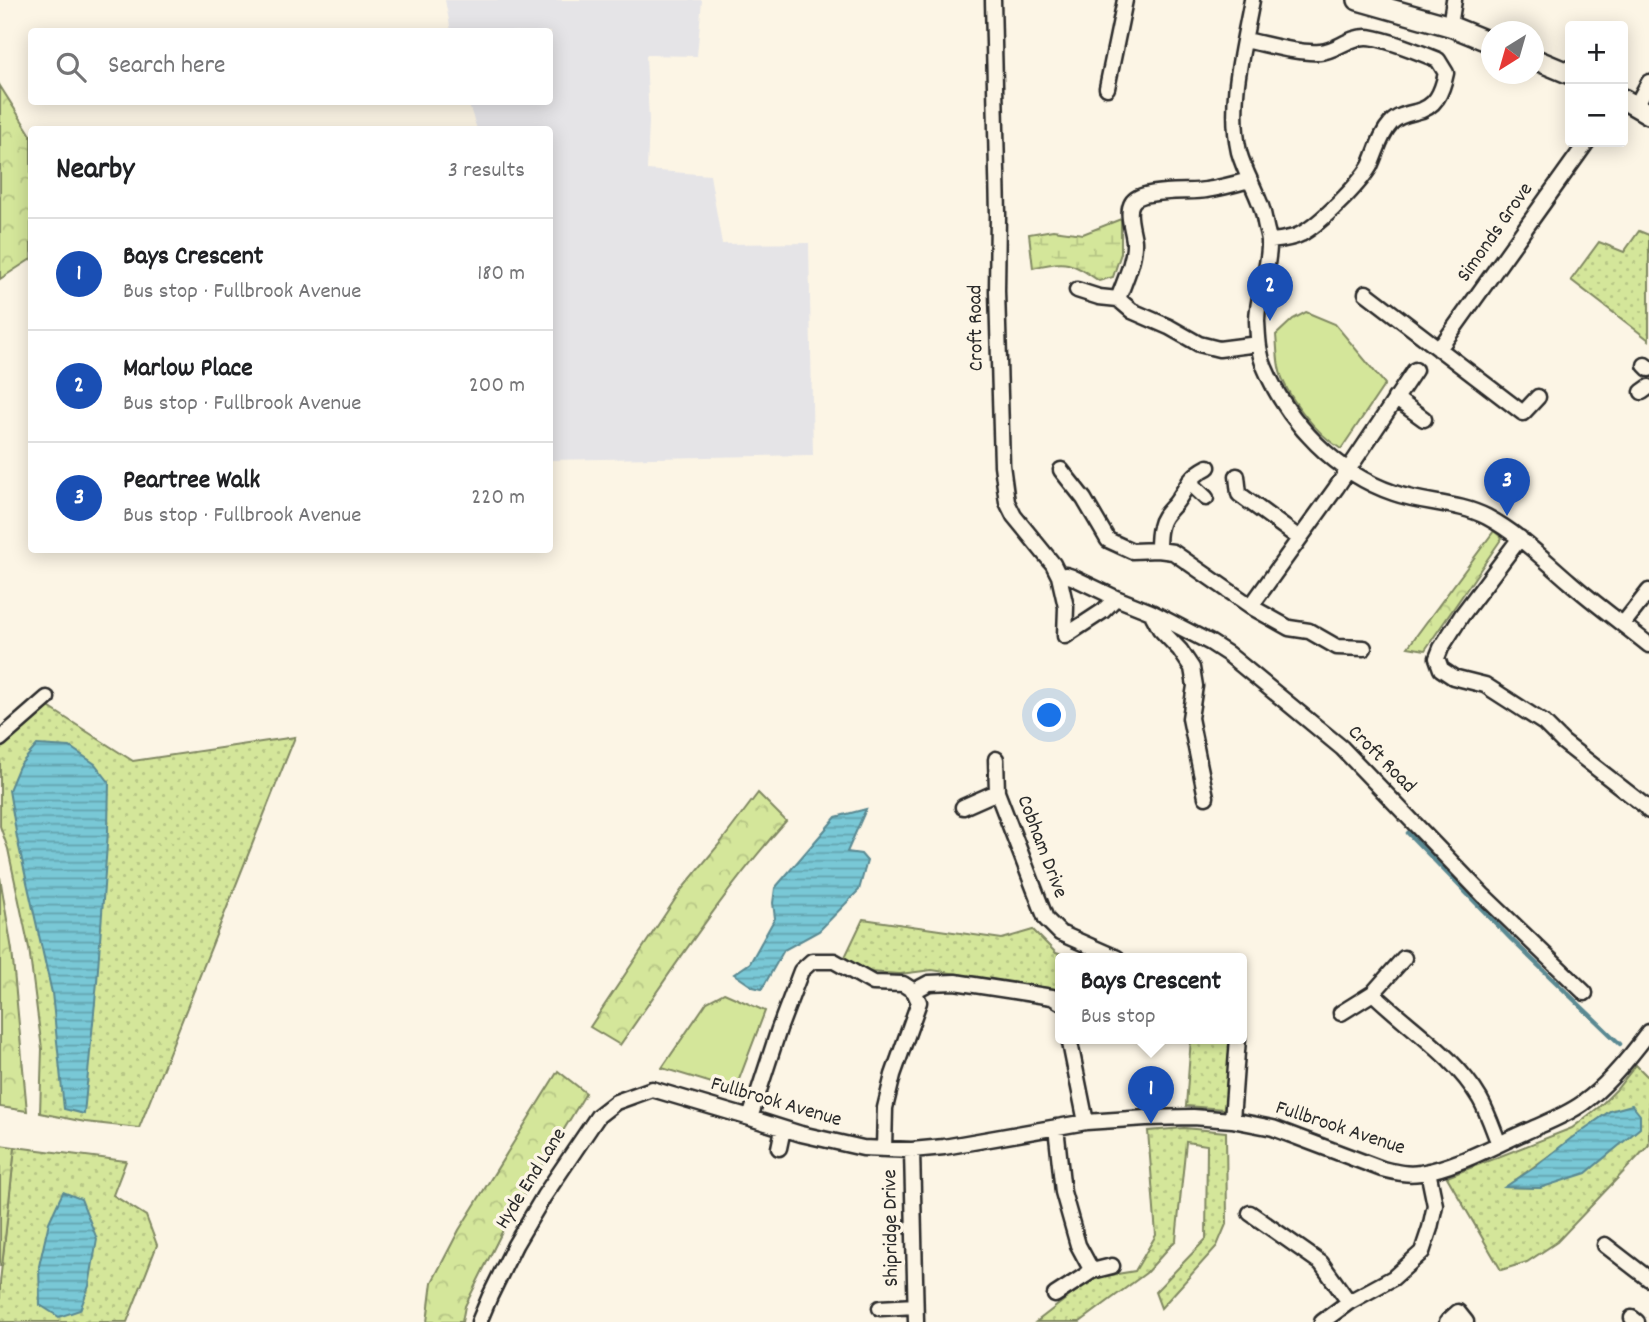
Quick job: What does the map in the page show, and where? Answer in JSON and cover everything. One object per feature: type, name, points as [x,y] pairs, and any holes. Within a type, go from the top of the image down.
[{"type":"main road","points":[[1358,0],[1450,26],[1481,39]]},
{"type":"main road","points":[[1544,64],[1565,72]]},
{"type":"street","name":"Croft Road","points":[[993,0],[1002,465],[1007,502],[1014,516],[1053,564],[1059,576],[1072,577],[1150,612],[1228,653],[1342,748],[1483,895],[1585,993]]},
{"type":"street","points":[[1107,88],[1125,0]]},
{"type":"street","points":[[1252,0],[1237,84],[1234,120],[1240,153],[1260,203],[1269,241],[1259,305],[1258,344],[1264,367],[1290,415],[1310,439],[1348,470],[1393,493],[1486,516],[1520,538],[1649,645]]},
{"type":"street","points":[[1450,26],[1454,0]]},
{"type":"street","points":[[1245,40],[1320,52],[1331,50],[1351,38],[1367,37],[1438,60],[1446,73],[1443,89],[1436,102],[1423,111],[1406,114],[1394,120],[1382,134],[1370,166],[1346,196],[1301,235],[1269,241]]},
{"type":"street","points":[[1636,106],[1649,82]]},
{"type":"street","name":"Simonds Grove","points":[[1439,349],[1583,147]]},
{"type":"street","points":[[1118,299],[1134,244],[1131,203],[1150,193],[1203,191],[1249,180]]},
{"type":"street","points":[[1077,290],[1099,297],[1118,299],[1132,312],[1169,327],[1199,344],[1219,349],[1258,344]]},
{"type":"street","points":[[1366,293],[1523,413],[1538,397]]},
{"type":"street","points":[[1251,606],[1415,370]]},
{"type":"street","points":[[1395,398],[1424,419]]},
{"type":"street","points":[[1157,550],[1164,515],[1196,473],[1208,467]]},
{"type":"street","points":[[1061,470],[1084,499],[1108,540],[1132,551],[1173,552],[1251,606],[1289,628],[1309,631],[1337,647],[1364,648]]},
{"type":"street","points":[[1237,476],[1239,494],[1299,538]]},
{"type":"street","points":[[1188,482],[1206,498]]},
{"type":"street","points":[[1520,538],[1462,615],[1441,648],[1437,658],[1441,669],[1453,677],[1485,685],[1544,723],[1563,741],[1648,806]]},
{"type":"street","points":[[1059,576],[1066,607],[1065,636],[1087,623],[1116,598]]},
{"type":"street","points":[[1623,624],[1649,591]]},
{"type":"street","points":[[1150,612],[1160,629],[1180,650],[1192,668],[1195,687],[1190,719],[1206,797]]},
{"type":"street","points":[[0,739],[47,698]]},
{"type":"street","name":"Cobham Drive","points":[[996,759],[997,792],[1046,919],[1059,933],[1105,953]]},
{"type":"street","name":"Cobham Drive","points":[[962,807],[997,792]]},
{"type":"street","points":[[1341,1013],[1373,993],[1404,958]]},
{"type":"street","points":[[750,1118],[801,971],[813,961],[834,961],[873,983],[903,984],[914,991],[919,1002],[893,1075],[886,1108],[884,1150]]},
{"type":"street","points":[[914,991],[929,983],[955,982],[1055,999]]},
{"type":"street","points":[[1373,993],[1464,1076],[1481,1101],[1499,1144]]},
{"type":"street","name":"Fullbrook Avenue","points":[[652,1089],[783,1129],[863,1148],[912,1150],[944,1147],[1086,1122],[1193,1117],[1232,1120],[1273,1128],[1401,1174],[1428,1171],[1454,1163],[1561,1116],[1582,1104],[1612,1076],[1649,1032]]},
{"type":"street","points":[[1070,1044],[1086,1122]]},
{"type":"street","points":[[1232,1120],[1238,1044]]},
{"type":"street","name":"Hyde End Lane","points":[[480,1322],[515,1245],[544,1196],[598,1116],[616,1102],[652,1089]]},
{"type":"street","points":[[1056,1127],[1063,1192],[1078,1245],[1092,1271]]},
{"type":"street","points":[[779,1147],[783,1129]]},
{"type":"street","name":"Shipridge Drive","points":[[912,1150],[916,1322]]},
{"type":"street","points":[[1322,1322],[1349,1302],[1393,1278],[1422,1252],[1435,1205],[1428,1171]]},
{"type":"street","points":[[1250,1213],[1321,1263],[1349,1302]]},
{"type":"street","points":[[1605,1245],[1649,1279]]},
{"type":"street","points":[[1055,1295],[1092,1271],[1112,1266]]},
{"type":"street","name":"Shipridge Drive","points":[[880,1308],[915,1306]]},
{"type":"street","points":[[1447,1322],[1458,1312],[1466,1322]]},
{"type":"shaded area","points":[[445,0],[702,0],[697,56],[646,55],[649,121],[647,170],[710,175],[722,244],[809,243],[813,455],[553,460],[553,126],[476,126],[469,105],[553,105],[553,28],[450,28]]},
{"type":"green space","points":[[0,86],[28,130],[28,261],[0,279]]},
{"type":"green space","points":[[1121,219],[1121,253],[1113,277],[1099,281],[1075,266],[1061,263],[1033,268],[1029,234],[1053,230],[1083,234]]},
{"type":"green space","points":[[1639,231],[1649,235],[1649,340],[1571,280],[1599,242],[1624,252]]},
{"type":"green space","points":[[1306,312],[1335,324],[1385,384],[1341,449],[1322,434],[1303,413],[1288,390],[1279,367],[1276,335],[1293,319]]},
{"type":"green space","points":[[1494,531],[1502,538],[1425,650],[1408,647]]},
{"type":"green space","points":[[47,706],[133,761],[295,737],[139,1128],[85,1122],[40,1113],[42,1049],[29,948],[8,849],[0,826],[0,747]]},
{"type":"green space","points":[[758,793],[786,821],[720,902],[620,1045],[590,1027],[682,889]]},
{"type":"green space","points":[[0,877],[12,950],[27,1111],[0,1107]]},
{"type":"green space","points":[[863,919],[1002,939],[1033,930],[1056,953],[1055,989],[932,970],[900,974],[869,972],[844,959]]},
{"type":"green space","points":[[724,993],[765,1011],[735,1090],[662,1068],[707,1002]]},
{"type":"green space","points":[[1191,1044],[1233,1044],[1224,1109],[1186,1106]]},
{"type":"green space","points":[[1636,1065],[1649,1078],[1649,1145],[1557,1242],[1527,1262],[1501,1270],[1447,1177],[1572,1128],[1616,1090]],"holes":[[[1610,1111],[1540,1188],[1506,1187]]]},
{"type":"green space","points":[[558,1071],[586,1093],[504,1228],[465,1306],[462,1322],[427,1322],[432,1282],[459,1230]]},
{"type":"green space","points":[[1184,1128],[1226,1132],[1227,1222],[1217,1246],[1161,1308],[1155,1292],[1206,1239],[1207,1145],[1186,1142],[1176,1240],[1146,1273],[1080,1322],[1036,1322],[1093,1278],[1135,1271],[1156,1235],[1148,1131]]},
{"type":"green space","points":[[0,1145],[15,1147],[2,1266],[0,1266]]},
{"type":"green space","points":[[15,1147],[126,1161],[113,1195],[146,1216],[157,1245],[127,1322],[0,1322],[0,1282]]},
{"type":"water","points":[[37,745],[70,747],[95,764],[109,782],[97,982],[84,1114],[64,1109],[52,993],[17,838],[9,790],[19,766]]},
{"type":"water","points":[[866,809],[847,852],[861,854],[867,861],[859,890],[819,931],[784,950],[762,989],[753,987],[734,974],[750,963],[775,918],[775,888],[836,817]]},
{"type":"water","points":[[1632,1105],[1640,1115],[1640,1128],[1586,1173],[1540,1188],[1505,1187],[1610,1111]]},
{"type":"water","points":[[63,1192],[81,1199],[97,1239],[89,1286],[80,1310],[59,1317],[40,1305],[39,1266],[49,1222]]},
{"type":"waterway","points":[[1408,833],[1511,939],[1620,1044]]},
{"type":"place","name":"Marlow Place","points":[[1270,321]]},
{"type":"place","name":"Peartree Walk","points":[[1507,516]]},
{"type":"place","name":"Bays Crescent","points":[[1151,1124]]}]
